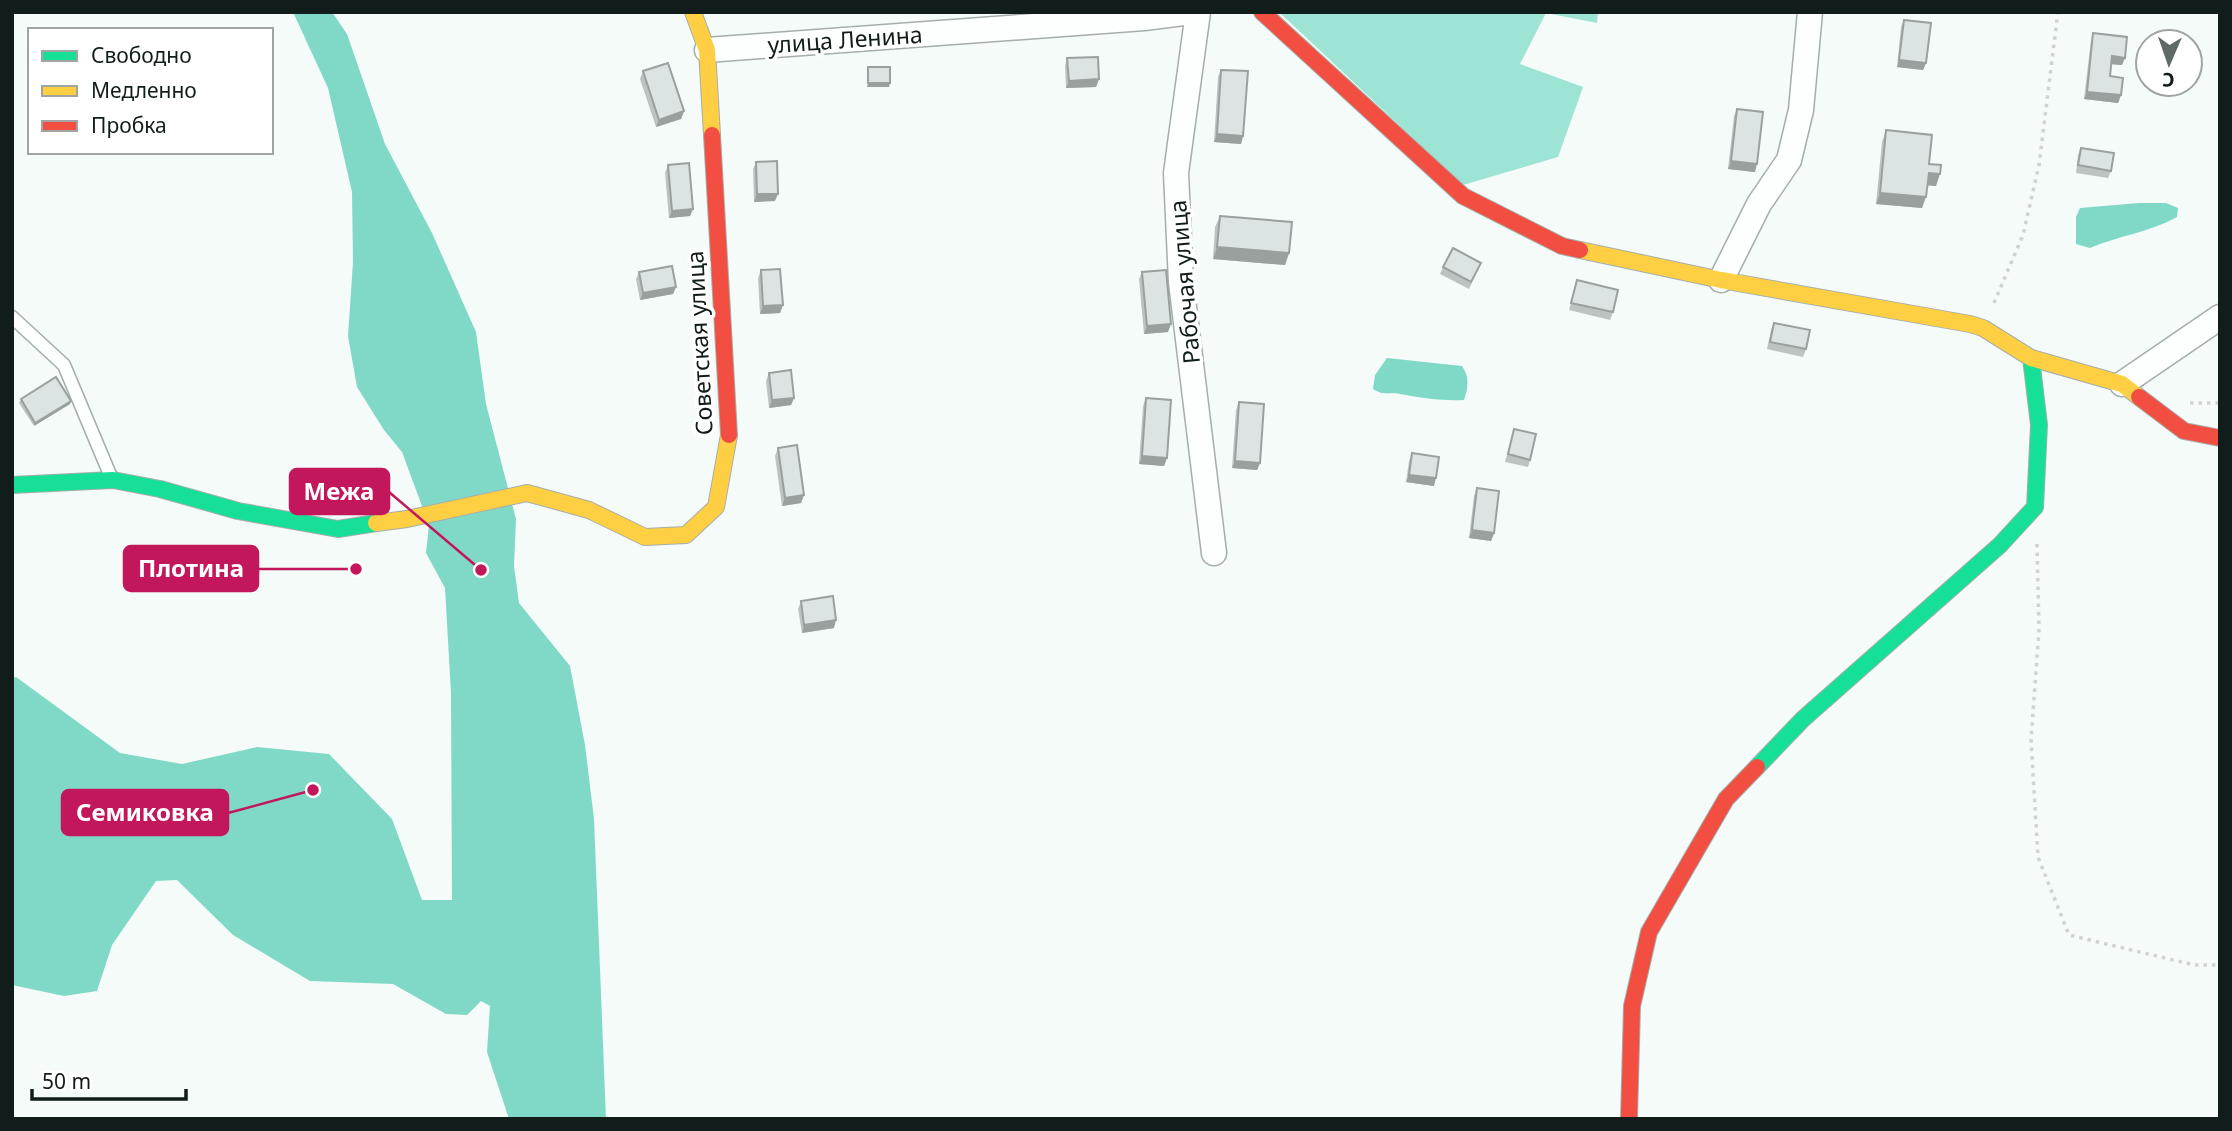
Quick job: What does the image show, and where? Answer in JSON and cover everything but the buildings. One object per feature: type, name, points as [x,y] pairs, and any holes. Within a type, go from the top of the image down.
[{"type":"street","name":"Советская улица","points":[[113,480],[160,489],[238,511],[338,529],[407,519],[527,493],[589,510],[645,537],[686,536],[716,507],[729,440],[707,50],[693,12]]},
{"type":"street","name":"улица Ленина","points":[[707,50],[1191,12]]},
{"type":"street","name":"Рабочая улица","points":[[1198,12],[1176,173],[1181,282],[1214,552]]},
{"type":"street","points":[[1262,12],[1463,196],[1562,246],[1721,280],[1942,318],[1983,328],[2031,358],[2122,384],[2184,431],[2220,438]]},
{"type":"street","points":[[1721,280],[1759,204],[1789,160],[1801,110],[1810,12]]},
{"type":"street","points":[[2122,384],[2220,317]]},
{"type":"street","points":[[1629,1119],[1632,1006],[1649,932],[1726,799],[1803,719],[2000,545],[2035,507],[2039,425],[2031,358]]},
{"type":"street","points":[[12,485],[113,480]]},
{"type":"lane","points":[[12,317],[64,365],[113,480]]},
{"type":"path","points":[[1983,328],[2023,235],[2039,164],[2058,12]]},
{"type":"path","points":[[2035,507],[2039,631],[2031,740],[2038,856],[2069,935],[2194,965],[2220,965]]},
{"type":"shaded area","points":[[293,12],[332,12],[347,34],[385,144],[432,233],[476,332],[486,404],[516,519],[514,566],[519,603],[570,666],[585,745],[594,819],[606,1119],[509,1119],[487,1052],[490,1006],[481,1001],[467,1015],[446,1014],[393,984],[310,981],[233,935],[177,880],[156,881],[112,945],[97,991],[64,996],[12,985],[12,678],[16,677],[120,753],[182,764],[257,747],[329,754],[392,819],[422,900],[452,900],[451,693],[445,588],[426,553],[429,525],[402,452],[384,430],[357,387],[348,336],[353,262],[352,192],[328,88]]},
{"type":"shaded area","points":[[1279,12],[1598,12],[1597,23],[1546,13],[1520,64],[1583,87],[1558,157],[1463,185]]},
{"type":"shaded area","points":[[2166,203],[2178,208],[2177,217],[2090,248],[2076,244],[2076,217],[2080,208]]},
{"type":"shaded area","points":[[1387,358],[1462,366],[1468,383],[1464,400],[1432,399],[1383,393],[1373,389],[1375,375]]},
{"type":"traffic: fast","points":[[1757,767],[1803,719],[2000,545],[2035,507],[2039,425],[2031,358]]},
{"type":"traffic: fast","points":[[12,485],[113,480],[160,489],[238,511],[338,529],[376,523]]},
{"type":"traffic: slow","points":[[693,12],[707,50],[712,135]]},
{"type":"traffic: slow","points":[[1580,250],[1721,280],[1970,324],[1983,328],[2031,358],[2122,384],[2139,397]]},
{"type":"traffic: slow","points":[[376,523],[407,519],[527,493],[589,510],[645,537],[686,535],[716,507],[729,435]]},
{"type":"traffic: jam","points":[[1262,12],[1463,196],[1562,246],[1580,250]]},
{"type":"traffic: jam","points":[[712,135],[729,435]]},
{"type":"traffic: jam","points":[[2139,397],[2184,431],[2220,438]]},
{"type":"traffic: jam","points":[[1629,1119],[1632,1006],[1649,932],[1726,799],[1757,767]]},
{"type":"place","name":"Плотина","points":[[356,569]]},
{"type":"place","name":"Межа","points":[[481,570]]},
{"type":"place","name":"Семиковка","points":[[313,790]]}]
